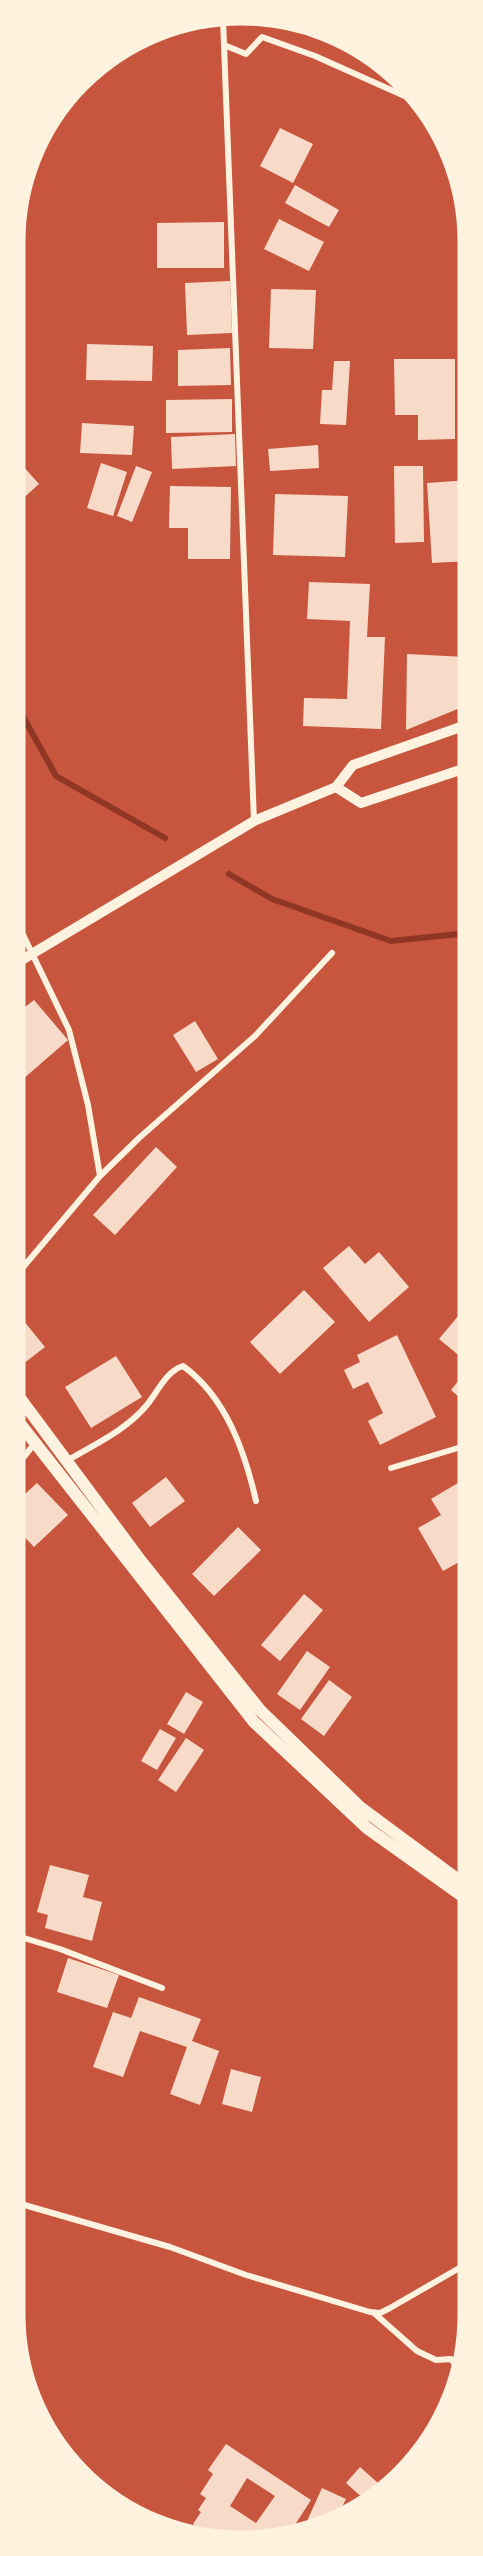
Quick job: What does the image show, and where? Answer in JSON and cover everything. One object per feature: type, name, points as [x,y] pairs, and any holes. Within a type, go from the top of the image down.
[{"type":"main road","points":[[24,1403],[141,1561],[254,1722],[306,1763],[367,1828],[459,1882]]},
{"type":"main road","points":[[24,1429],[178,1616]]},
{"type":"main road","points":[[417,1856],[459,1892]]},
{"type":"street","points":[[223,25],[254,821]]},
{"type":"street","points":[[224,45],[246,54],[262,37],[315,56],[402,95]]},
{"type":"street","points":[[24,958],[254,821],[336,787],[353,765],[459,728]]},
{"type":"street","points":[[336,787],[361,803],[459,769]]},
{"type":"street","points":[[24,936],[69,1030],[88,1105],[100,1176]]},
{"type":"street","points":[[24,1266],[100,1176],[139,1138],[255,1036],[333,952]]},
{"type":"street","points":[[55,1468],[123,1427],[144,1408],[172,1370],[183,1366],[197,1377],[232,1426],[247,1461],[256,1501]]},
{"type":"street","points":[[24,1457],[35,1443]]},
{"type":"street","points":[[391,1468],[459,1448]]},
{"type":"street","points":[[24,1938],[60,1949],[162,1988]]},
{"type":"street","points":[[24,2205],[170,2247],[246,2275],[374,2313],[390,2308],[459,2268]]},
{"type":"street","points":[[374,2313],[417,2351],[436,2360],[451,2359],[454,2362]]},
{"type":"building","points":[[280,128],[313,144],[293,183],[260,166]]},
{"type":"building","points":[[295,185],[339,210],[329,227],[285,203]]},
{"type":"building","points":[[279,219],[324,242],[309,271],[264,249]]},
{"type":"building","points":[[224,222],[224,268],[157,268],[157,223]]},
{"type":"building","points":[[230,281],[232,333],[187,335],[185,283]]},
{"type":"building","points":[[271,289],[316,290],[313,349],[269,348]]},
{"type":"building","points":[[87,344],[153,346],[152,381],[86,380]]},
{"type":"building","points":[[230,348],[231,385],[178,386],[178,350]]},
{"type":"building","points":[[394,359],[455,359],[455,439],[418,440],[418,415],[395,415]]},
{"type":"building","points":[[334,361],[350,361],[346,425],[320,424],[322,390],[332,390]]},
{"type":"building","points":[[232,399],[232,432],[166,433],[166,400]]},
{"type":"building","points":[[82,423],[134,426],[132,455],[80,453]]},
{"type":"building","points":[[235,434],[236,466],[172,469],[171,437]]},
{"type":"building","points":[[318,445],[319,468],[270,471],[268,449]]},
{"type":"building","points":[[101,463],[127,472],[113,516],[87,508]]},
{"type":"building","points":[[136,466],[152,472],[132,522],[117,516]]},
{"type":"building","points":[[394,466],[423,466],[424,542],[395,543]]},
{"type":"building","points":[[24,467],[39,484],[24,498]]},
{"type":"building","points":[[459,481],[459,562],[432,563],[427,483]]},
{"type":"building","points":[[170,486],[231,487],[230,559],[188,559],[188,528],[169,528]]},
{"type":"building","points":[[275,494],[348,496],[345,557],[273,555]]},
{"type":"building","points":[[309,582],[370,584],[367,637],[385,637],[381,729],[303,726],[304,698],[347,699],[350,621],[307,619]]},
{"type":"building","points":[[407,654],[459,657],[459,708],[406,730]]},
{"type":"building","points":[[34,1000],[68,1040],[24,1078],[24,1006]]},
{"type":"building","points":[[195,1021],[218,1059],[196,1072],[173,1035]]},
{"type":"building","points":[[156,1147],[177,1167],[115,1235],[93,1215]]},
{"type":"building","points":[[349,1246],[365,1264],[379,1252],[409,1287],[369,1322],[323,1268]]},
{"type":"building","points":[[304,1290],[335,1322],[280,1374],[250,1342]]},
{"type":"building","points":[[459,1315],[459,1356],[439,1339]]},
{"type":"building","points":[[24,1321],[45,1347],[24,1363]]},
{"type":"building","points":[[397,1335],[436,1417],[380,1445],[368,1421],[383,1413],[368,1382],[353,1389],[344,1370],[360,1362],[357,1355]]},
{"type":"building","points":[[116,1356],[142,1397],[91,1428],[65,1387]]},
{"type":"building","points":[[459,1380],[459,1397],[451,1390]]},
{"type":"building","points":[[166,1477],[185,1501],[150,1527],[132,1503]]},
{"type":"building","points":[[459,1482],[459,1562],[443,1571],[418,1528],[441,1515],[431,1499]]},
{"type":"building","points":[[37,1483],[68,1515],[34,1547],[24,1536],[24,1495]]},
{"type":"building","points":[[238,1527],[261,1550],[214,1596],[192,1574]]},
{"type":"building","points":[[304,1594],[323,1610],[280,1661],[261,1645]]},
{"type":"building","points":[[307,1651],[330,1667],[300,1710],[277,1694]]},
{"type":"building","points":[[329,1680],[352,1697],[324,1736],[301,1719]]},
{"type":"building","points":[[186,1692],[203,1702],[184,1734],[167,1724]]},
{"type":"building","points":[[160,1729],[176,1738],[157,1770],[141,1761]]},
{"type":"building","points":[[186,1738],[204,1750],[176,1792],[158,1780]]},
{"type":"building","points":[[50,1865],[89,1875],[83,1897],[102,1902],[92,1941],[45,1928],[48,1915],[37,1912]]},
{"type":"building","points":[[68,1958],[119,1975],[107,2008],[57,1992]]},
{"type":"building","points":[[139,1997],[201,2019],[192,2041],[219,2051],[200,2105],[170,2094],[187,2047],[140,2031],[123,2077],[93,2067],[113,2012],[131,2018]]},
{"type":"building","points":[[231,2069],[261,2077],[252,2112],[222,2104]]},
{"type":"building","points":[[226,2444],[311,2500],[294,2526],[256,2532],[227,2532],[200,2528],[193,2524],[206,2498],[200,2494],[213,2474],[208,2470]],"holes":[[[247,2478],[275,2496],[256,2523],[230,2506]]]},
{"type":"building","points":[[360,2467],[378,2483],[361,2496],[346,2483]]},
{"type":"building","points":[[322,2488],[346,2499],[338,2510],[307,2522]]},
{"type":"waterway","points":[[24,718],[56,776],[165,838]]},
{"type":"waterway","points":[[229,874],[272,899],[391,941],[459,934]]}]
